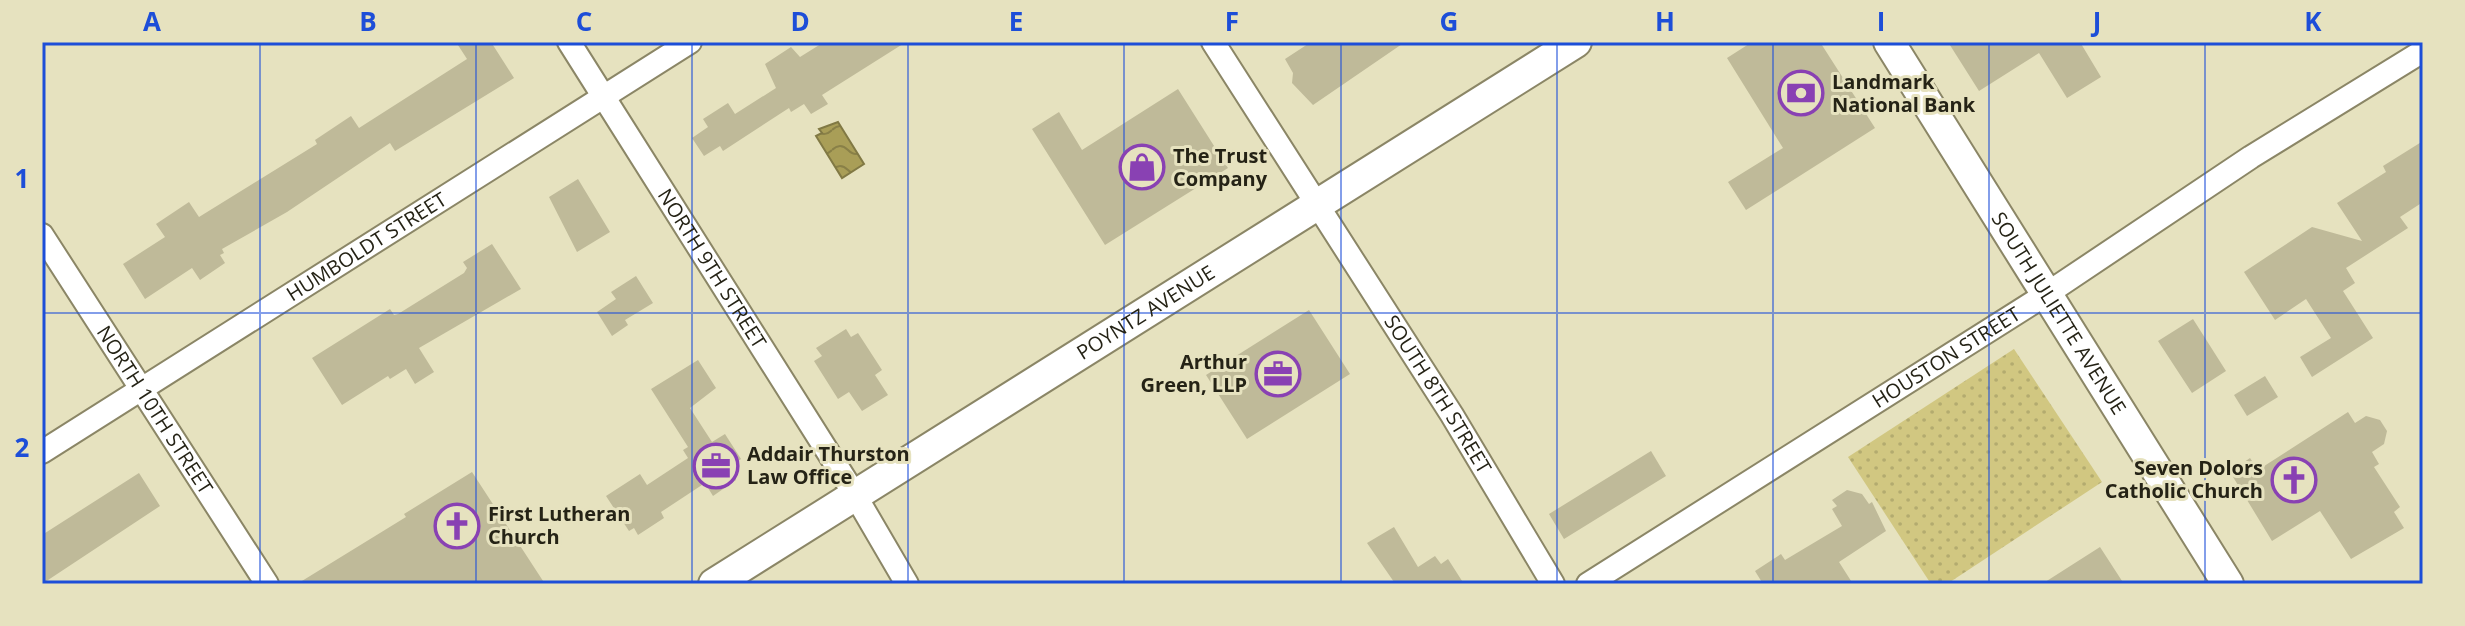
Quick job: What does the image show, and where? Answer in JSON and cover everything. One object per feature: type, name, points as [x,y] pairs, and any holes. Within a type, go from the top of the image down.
[{"type":"street","name":"NORTH 9TH STREET","points":[[569,42],[855,495],[907,584]]},
{"type":"street","name":"HUMBOLDT STREET","points":[[42,452],[690,42]]},
{"type":"street","name":"SOUTH 8TH STREET","points":[[1213,42],[1452,415],[1553,584]]},
{"type":"street","name":"POYNTZ AVENUE","points":[[714,584],[1317,208],[1576,42]]},
{"type":"street","name":"SOUTH JULIETTE AVENUE","points":[[1889,42],[2228,584]]},
{"type":"street","name":"HOUSTON STREET","points":[[1588,584],[2045,295],[2251,157],[2423,51]]},
{"type":"street","name":"NORTH 10TH STREET","points":[[42,235],[267,584]]},
{"type":"shaded area","points":[[2014,349],[2102,482],[1947,584],[1931,584],[1848,457]]},
{"type":"water","points":[[838,122],[864,164],[842,178],[816,136],[822,133],[819,129]]},
{"type":"building","points":[[456,42],[491,42],[514,78],[395,151],[390,143],[287,212],[222,249],[224,253],[220,255],[225,263],[200,280],[192,268],[145,299],[123,264],[165,237],[156,224],[189,202],[199,217],[317,144],[315,140],[351,116],[359,128],[467,59]]},
{"type":"building","points":[[824,42],[906,42],[822,95],[828,104],[811,114],[804,104],[791,112],[789,108],[723,151],[720,146],[704,156],[692,138],[708,127],[703,119],[728,103],[735,114],[776,88],[765,64],[791,47],[800,57]]},
{"type":"building","points":[[1311,42],[1405,42],[1313,105],[1292,83],[1293,73],[1285,59]]},
{"type":"building","name":"Landmark National Bank","points":[[1752,42],[1820,42],[1875,128],[1746,210],[1728,182],[1783,148],[1727,58]]},
{"type":"building","points":[[1948,42],[2080,42],[2101,77],[2067,98],[2039,53],[1979,91]]},
{"type":"building","name":"The Trust Company","points":[[1178,89],[1228,168],[1105,245],[1032,129],[1059,112],[1082,150]]},
{"type":"building","points":[[2423,141],[2423,202],[2400,217],[2408,228],[2346,268],[2355,283],[2343,291],[2373,338],[2312,377],[2300,357],[2331,338],[2306,299],[2275,320],[2244,272],[2312,227],[2362,241],[2337,203],[2386,172],[2383,166]]},
{"type":"building","points":[[578,179],[610,232],[577,252],[549,197]]},
{"type":"building","points":[[492,244],[521,289],[419,348],[434,372],[415,384],[406,369],[390,379],[388,376],[342,405],[312,358],[390,309],[394,315],[398,314],[464,273],[467,268],[463,262]]},
{"type":"building","points":[[636,276],[653,303],[625,320],[628,325],[612,336],[597,312],[616,299],[611,292]]},
{"type":"building","name":"Arthur Green, LLP","points":[[1309,310],[1350,374],[1247,439],[1206,375]]},
{"type":"building","points":[[2193,319],[2226,371],[2192,393],[2158,341]]},
{"type":"building","points":[[846,329],[851,337],[858,333],[882,370],[875,375],[888,395],[862,411],[849,392],[838,399],[814,361],[822,356],[816,348]]},
{"type":"building","points":[[698,360],[716,388],[690,408],[712,442],[725,434],[741,459],[728,468],[736,480],[713,496],[705,483],[661,512],[664,518],[638,535],[634,528],[629,531],[606,496],[640,474],[647,485],[688,458],[683,450],[688,447],[651,389]]},
{"type":"building","points":[[2265,376],[2278,397],[2247,416],[2234,395]]},
{"type":"building","name":"Seven Dolors Catholic Church","points":[[2348,412],[2355,423],[2366,416],[2380,420],[2387,431],[2384,444],[2372,452],[2379,464],[2374,467],[2400,507],[2394,512],[2404,528],[2351,559],[2320,511],[2272,541],[2230,472],[2250,458],[2258,470]]},
{"type":"building","points":[[1651,451],[1666,476],[1564,539],[1549,514]]},
{"type":"building","name":"First Lutheran Church","points":[[472,472],[545,584],[297,584],[406,517],[404,514]]},
{"type":"building","points":[[139,473],[160,506],[42,584],[42,535]]},
{"type":"building","points":[[1847,490],[1862,494],[1869,504],[1872,502],[1886,531],[1839,562],[1853,584],[1763,584],[1755,571],[1781,554],[1785,560],[1842,526],[1832,509],[1837,506],[1832,500]]},
{"type":"building","points":[[1394,527],[1418,567],[1435,556],[1441,564],[1448,559],[1464,584],[1391,584],[1394,582],[1367,543]]},
{"type":"building","points":[[2100,547],[2124,584],[2042,584]]},
{"type":"place","name":"Landmark National Bank","points":[[1801,93]]},
{"type":"place","name":"The Trust Company","points":[[1142,167]]},
{"type":"place","name":"Arthur Green, LLP","points":[[1278,374]]},
{"type":"place","name":"Addair Thurston Law Office","points":[[716,466]]},
{"type":"place","name":"Seven Dolors Catholic Church","points":[[2294,480]]},
{"type":"place","name":"First Lutheran Church","points":[[457,526]]}]
